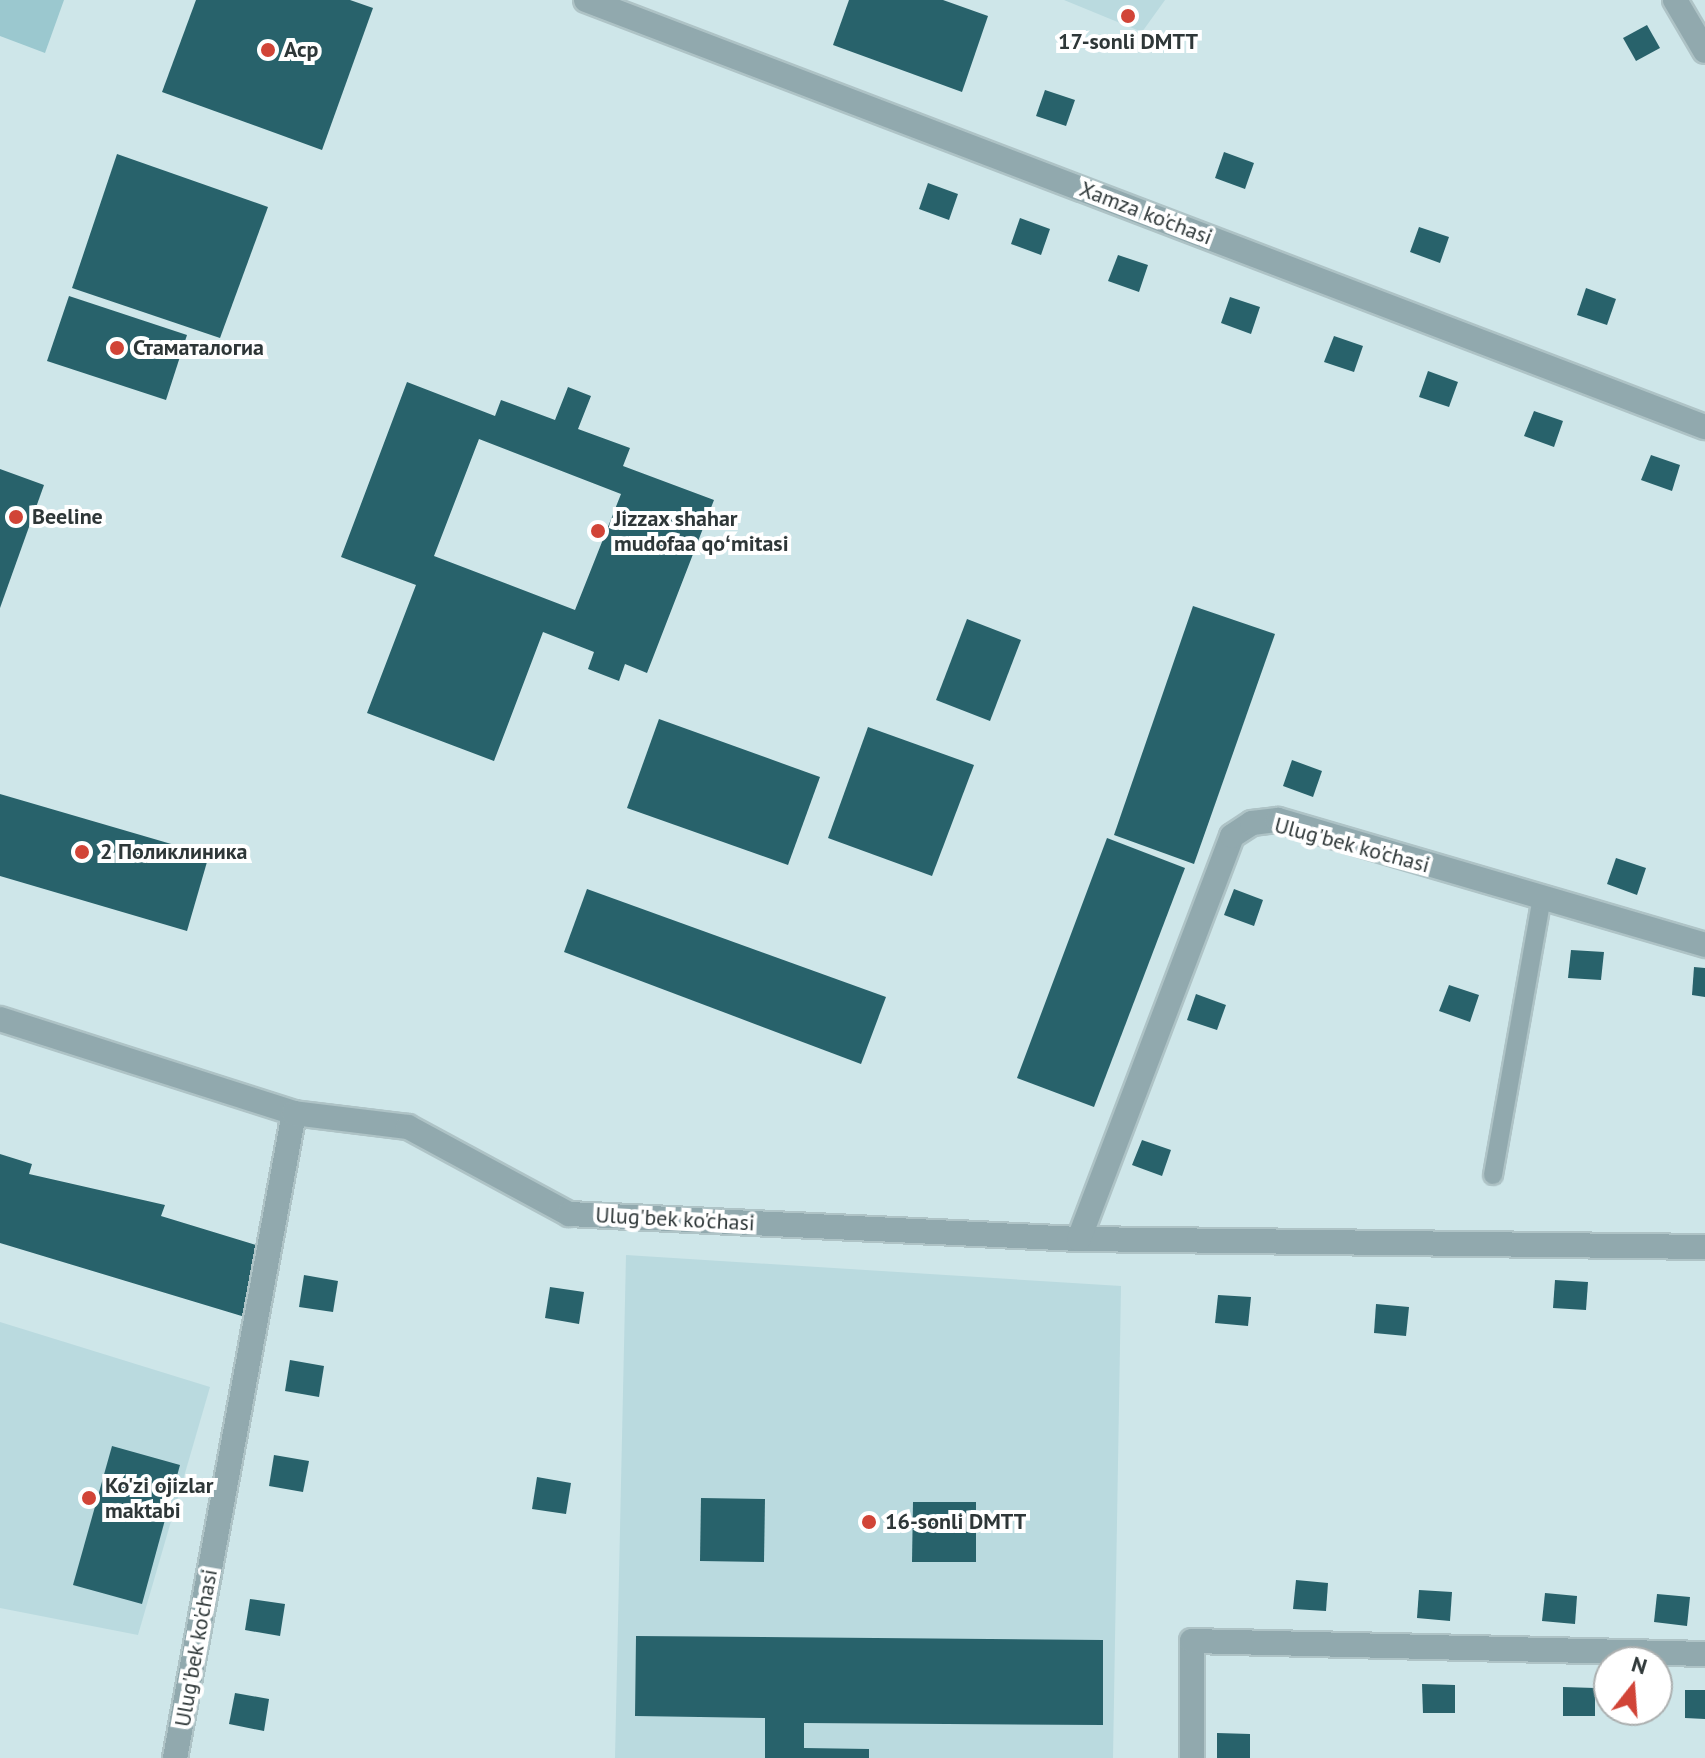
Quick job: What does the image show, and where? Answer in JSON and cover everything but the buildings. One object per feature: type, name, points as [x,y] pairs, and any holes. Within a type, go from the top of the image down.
[{"type":"street","name":"Xamza ko'chasi","points":[[586,0],[1705,427]]},
{"type":"street","points":[[1675,0],[1705,51]]},
{"type":"street","name":"Ulug'bek ko'chasi","points":[[1079,1239],[1232,836],[1278,820],[1705,945]]},
{"type":"street","name":"Ulug'bek ko'chasi","points":[[0,1019],[294,1113],[408,1127],[569,1214],[1079,1239],[1705,1247]]},
{"type":"street","name":"Ulug'bek ko'chasi","points":[[175,1758],[294,1113]]},
{"type":"street","points":[[1192,1758],[1192,1641],[1705,1654]]},
{"type":"lane","points":[[1493,1175],[1542,898]]},
{"type":"shaded area","points":[[0,0],[64,0],[45,53],[0,36]]},
{"type":"shaded area","name":"17-sonli DMTT","points":[[1064,0],[1165,0],[1142,32]]},
{"type":"shaded area","name":"16-sonli DMTT","points":[[626,1255],[1121,1286],[1113,1758],[615,1758]]},
{"type":"shaded area","name":"Ko'zi ojizlar maktabi","points":[[0,1322],[210,1387],[138,1635],[0,1608]]},
{"type":"place","name":"17-sonli DMTT","points":[[1128,16]]},
{"type":"place","name":"Аср","points":[[268,50]]},
{"type":"place","name":"Стаматалогиа","points":[[117,348]]},
{"type":"place","name":"Beeline","points":[[16,517]]},
{"type":"place","name":"Jizzax shahar mudofaa qoʻmitasi","points":[[598,531]]},
{"type":"place","name":"2 Поликлиника","points":[[82,852]]},
{"type":"place","name":"Ko'zi ojizlar maktabi","points":[[89,1498]]},
{"type":"place","name":"16-sonli DMTT","points":[[869,1522]]}]
